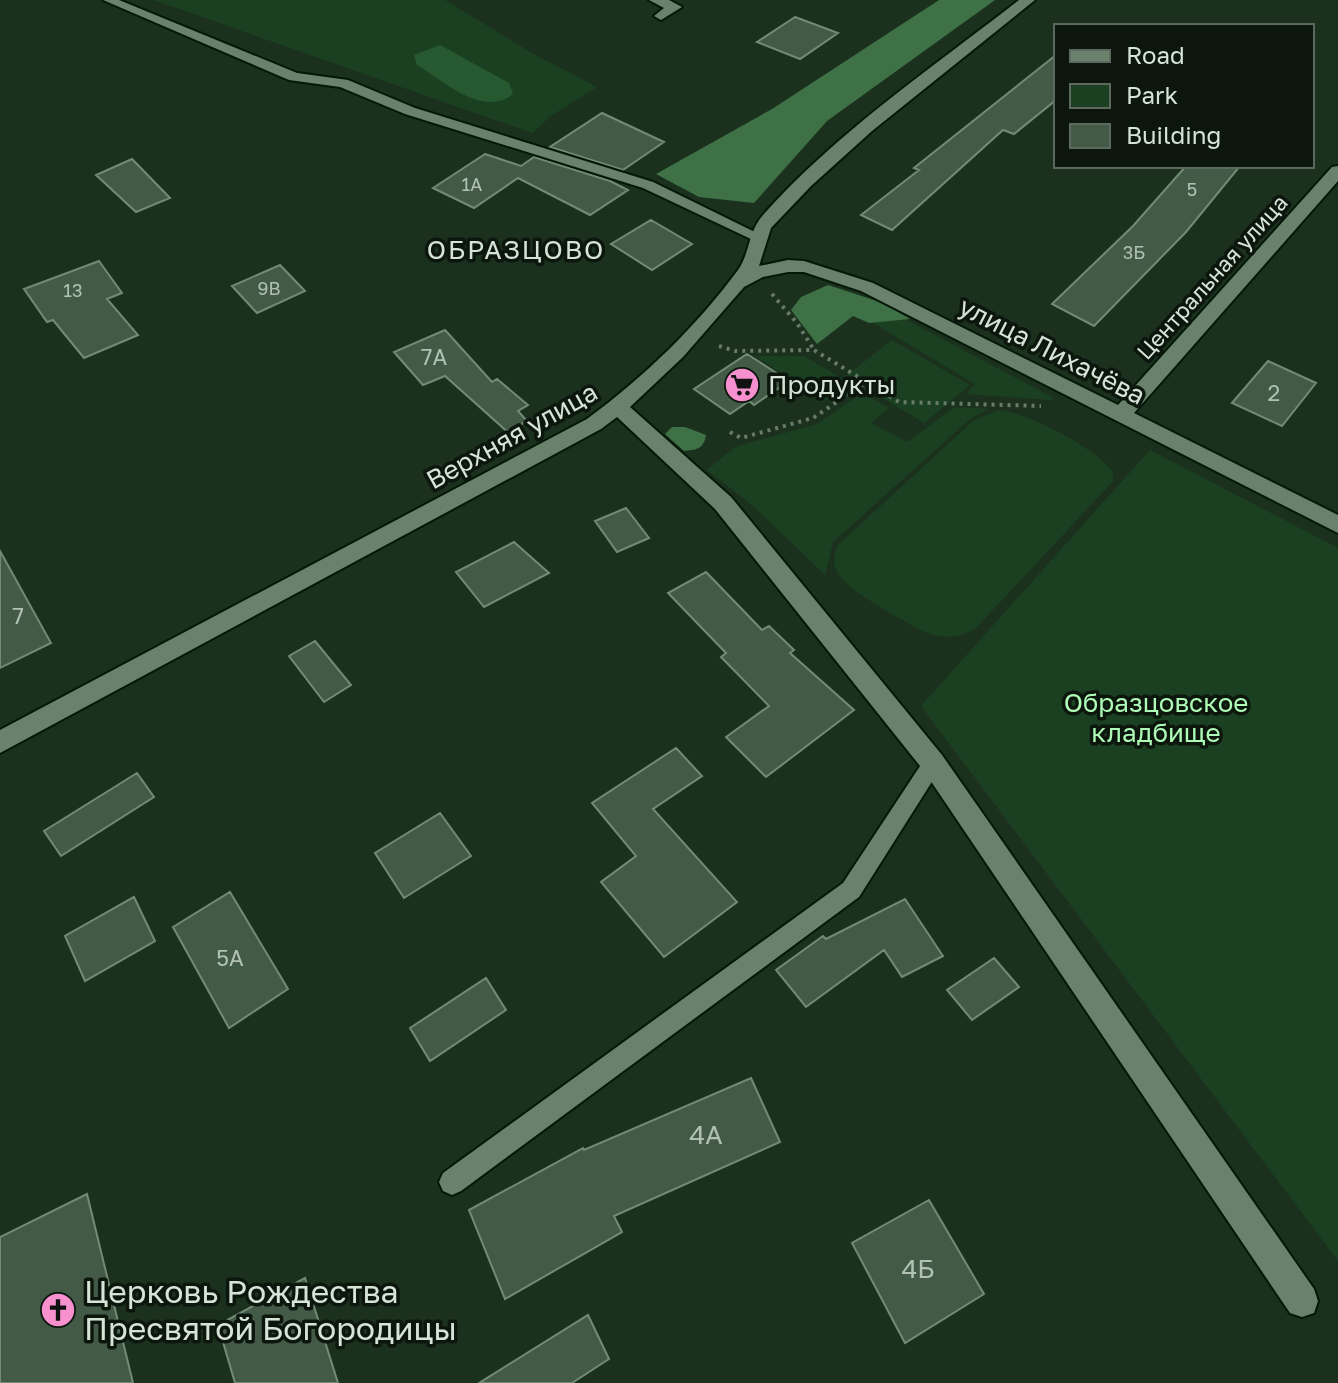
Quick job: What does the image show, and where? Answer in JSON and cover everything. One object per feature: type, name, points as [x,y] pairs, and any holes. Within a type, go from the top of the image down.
[{"type":"street","points":[[656,0],[681,4]]},
{"type":"street","name":"Верхняя улица","points":[[0,742],[594,424],[618,407],[742,281],[757,255],[758,237],[776,211],[817,171],[1028,0]]},
{"type":"street","points":[[661,16],[681,4]]},
{"type":"street","name":"Центральная улица","points":[[1121,415],[1338,171]]},
{"type":"street","name":"улица Лихачёва","points":[[742,281],[780,265],[798,265],[854,282],[1338,525]]},
{"type":"street","points":[[618,407],[723,503],[933,763],[1302,1301]]},
{"type":"lane","points":[[109,0],[294,77],[343,83],[410,111],[648,185],[758,237]]},
{"type":"lane","points":[[452,1182],[851,890],[933,763]]},
{"type":"path","points":[[742,281],[775,297],[814,350],[899,402],[1052,407]]},
{"type":"path","points":[[691,335],[735,351],[814,350]]},
{"type":"path","points":[[730,432],[741,438],[813,418],[865,383]]},
{"type":"green space","points":[[154,0],[445,0],[532,53],[597,87],[551,116],[532,133]]},
{"type":"green space","points":[[903,318],[1052,397],[1052,400],[966,394],[975,384],[868,320]]},
{"type":"green space","points":[[892,340],[970,385],[924,423],[846,376]]},
{"type":"green space","points":[[756,356],[804,356],[851,384],[823,402]]},
{"type":"green space","points":[[862,393],[889,408],[871,423],[907,442],[955,407],[989,409],[971,418],[833,542],[825,575],[751,504],[707,470],[735,447],[817,424]]},
{"type":"green space","points":[[999,410],[1027,417],[1078,443],[1105,463],[1113,472],[1113,481],[977,627],[951,637],[924,632],[875,604],[841,577],[834,560],[838,545],[974,420]]},
{"type":"green space","name":"Образцовское кладбище","points":[[1150,450],[1338,548],[1338,1261],[921,706]]},
{"type":"shaded area","points":[[939,0],[995,0],[827,121],[754,203],[699,197],[656,174],[772,109]]},
{"type":"shaded area","points":[[440,45],[509,83],[513,94],[489,102],[477,100],[417,65],[414,55]]},
{"type":"shaded area","points":[[828,285],[883,303],[910,319],[869,323],[853,316],[817,344],[791,310],[801,297]]},
{"type":"shaded area","points":[[672,427],[685,427],[706,435],[701,446],[684,451],[665,434]]},
{"type":"building","points":[[795,17],[838,33],[800,59],[757,42]]},
{"type":"building","points":[[1054,57],[1054,102],[1014,134],[1003,130],[892,230],[861,215],[919,170],[914,168]]},
{"type":"building","points":[[602,113],[664,142],[623,170],[550,147]]},
{"type":"building","points":[[485,154],[521,166],[534,157],[610,181],[628,190],[590,215],[518,178],[474,208],[433,188]]},
{"type":"building","points":[[132,159],[170,198],[136,212],[96,175]]},
{"type":"building","points":[[1184,168],[1238,168],[1186,232],[1094,326],[1052,304],[1133,226]]},
{"type":"building","points":[[651,220],[692,244],[652,270],[611,244]]},
{"type":"building","points":[[99,261],[122,293],[107,299],[138,335],[84,358],[53,320],[47,322],[24,289]]},
{"type":"building","points":[[280,265],[305,291],[257,313],[232,286]]},
{"type":"building","points":[[445,330],[492,382],[497,379],[528,405],[518,411],[526,420],[511,435],[445,376],[423,385],[394,352]]},
{"type":"building","name":"Продукты","points":[[747,354],[789,381],[754,405],[749,401],[730,414],[694,389]]},
{"type":"building","points":[[1268,361],[1316,383],[1282,426],[1232,403]]},
{"type":"building","points":[[626,508],[649,538],[617,552],[595,521]]},
{"type":"building","points":[[514,542],[549,573],[484,607],[456,572]]},
{"type":"building","points":[[0,551],[51,643],[0,668]]},
{"type":"building","points":[[706,572],[762,630],[769,626],[794,650],[790,653],[854,710],[766,777],[726,737],[769,706],[721,657],[726,653],[668,593]]},
{"type":"building","points":[[315,641],[351,685],[324,702],[289,656]]},
{"type":"building","points":[[676,748],[702,776],[653,809],[737,902],[664,957],[601,882],[636,856],[592,803]]},
{"type":"building","points":[[137,773],[154,797],[61,856],[44,831]]},
{"type":"building","points":[[440,813],[471,856],[404,898],[375,853]]},
{"type":"building","points":[[230,892],[288,989],[229,1028],[173,927]]},
{"type":"building","points":[[134,897],[155,941],[85,981],[65,936]]},
{"type":"building","points":[[905,899],[943,956],[902,977],[884,950],[806,1007],[776,970],[823,936],[826,939]]},
{"type":"building","points":[[994,958],[1019,987],[972,1020],[947,990]]},
{"type":"building","points":[[486,978],[506,1010],[430,1061],[410,1028]]},
{"type":"building","points":[[751,1078],[780,1142],[614,1216],[622,1232],[505,1299],[469,1210],[583,1148]]},
{"type":"building","name":"Церковь Рождества Пресвятой Богородицы","points":[[87,1194],[133,1383],[0,1383],[0,1237]]},
{"type":"building","points":[[929,1200],[984,1294],[905,1343],[852,1243]]},
{"type":"building","points":[[305,1278],[338,1383],[235,1383],[218,1325]]},
{"type":"building","points":[[588,1315],[609,1359],[572,1383],[479,1383]]},
{"type":"place","name":"Продукты","points":[[742,385]]},
{"type":"place","name":"Церковь Рождества Пресвятой Богородицы","points":[[58,1310]]},
{"type":"district","name":"ОБРАЗЦОВО","points":[[516,250]]}]
